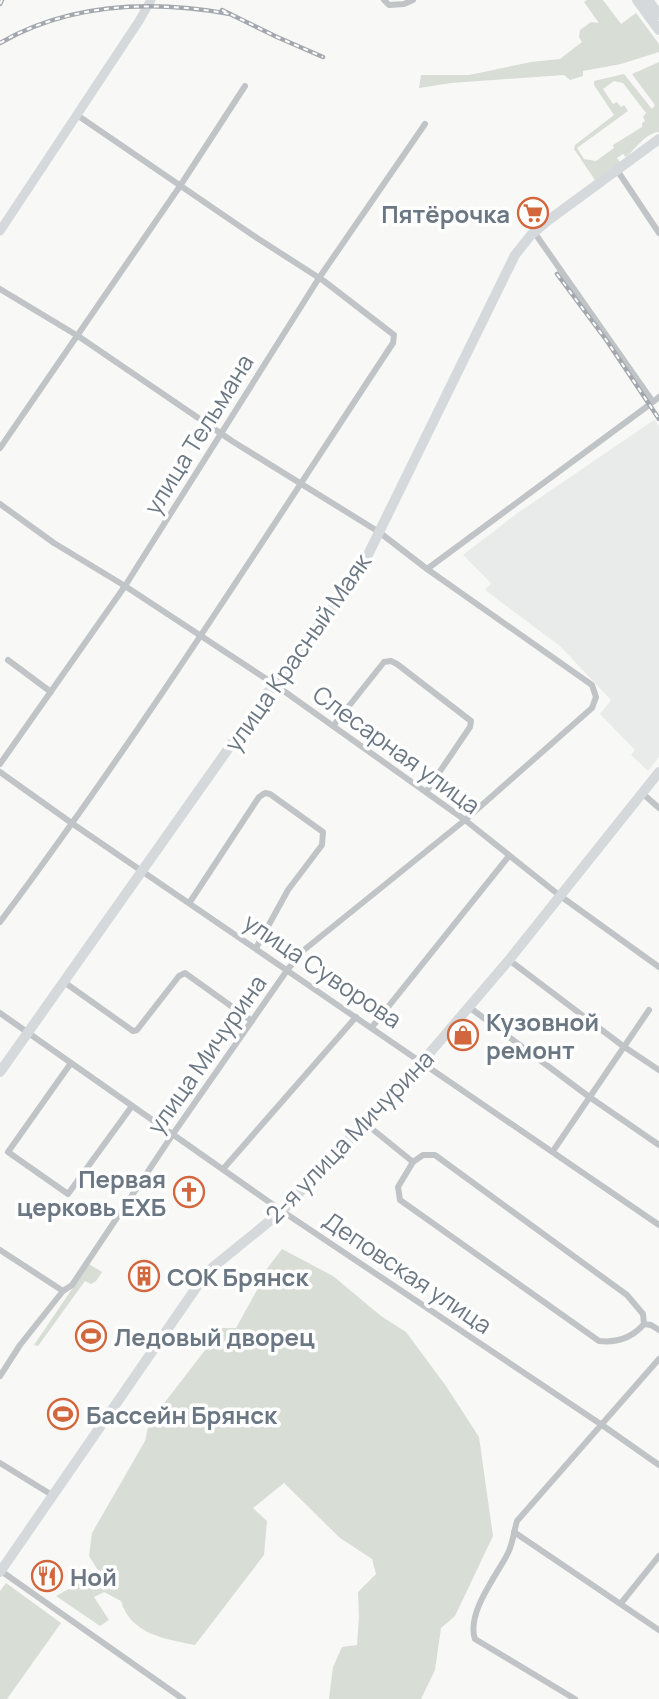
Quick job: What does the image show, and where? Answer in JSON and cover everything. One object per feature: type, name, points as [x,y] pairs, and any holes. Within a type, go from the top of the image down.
[{"type":"main road","points":[[637,0],[659,30]]},
{"type":"main road","points":[[648,0],[659,15]]},
{"type":"main road","name":"улица Красный Маяк","points":[[0,1072],[274,684],[360,570],[515,255],[534,232],[659,139]]},
{"type":"main road","name":"2-я улица Мичурина","points":[[0,1572],[207,1272],[282,1211],[366,1124],[509,960],[659,772]]},
{"type":"street","points":[[0,230],[150,0]]},
{"type":"street","points":[[386,2],[413,0]]},
{"type":"street","points":[[0,449],[245,86]]},
{"type":"street","points":[[0,922],[73,824],[394,343],[394,335],[319,278],[77,115]]},
{"type":"street","name":"улица Тельмана","points":[[0,764],[125,586],[319,278],[425,124]]},
{"type":"street","points":[[617,170],[659,233]]},
{"type":"street","points":[[0,289],[78,336],[221,434],[379,532],[427,569],[654,402],[534,232]]},
{"type":"street","name":"Слесарная улица","points":[[0,504],[54,543],[125,586],[274,684],[465,820],[559,895],[659,967]]},
{"type":"street","name":"улица Мичурина","points":[[63,1291],[72,1285],[251,1021],[304,950],[465,820],[592,708],[596,697],[592,685],[427,569]]},
{"type":"street","points":[[8,660],[51,692]]},
{"type":"street","points":[[333,726],[384,662],[397,664],[471,721],[470,727],[426,792]]},
{"type":"street","name":"улица Суворова","points":[[0,772],[659,1224]]},
{"type":"street","points":[[190,902],[259,797],[265,793],[270,794],[323,832],[325,838],[288,890],[256,948]]},
{"type":"street","points":[[642,793],[659,807]]},
{"type":"street","points":[[372,1027],[509,856]]},
{"type":"street","points":[[509,960],[659,1070]]},
{"type":"street","points":[[64,982],[133,1031],[137,1030],[178,976],[185,973],[251,1021]]},
{"type":"street","points":[[469,1007],[659,1145]]},
{"type":"street","points":[[552,1151],[649,1010]]},
{"type":"street","name":"Деповская улица","points":[[0,1013],[282,1211],[602,1424],[659,1465]]},
{"type":"street","points":[[224,1168],[356,1017]]},
{"type":"street","points":[[71,1063],[8,1152],[68,1194],[132,1106]]},
{"type":"street","points":[[366,1124],[413,1162]]},
{"type":"street","points":[[424,1155],[435,1156],[627,1295],[643,1314],[644,1324],[638,1332],[612,1342],[599,1341],[400,1200],[398,1187],[413,1162],[424,1155]]},
{"type":"street","points":[[0,1376],[20,1345],[63,1291],[1,1253]]},
{"type":"street","points":[[644,1324],[659,1330]]},
{"type":"street","points":[[575,1699],[475,1639],[472,1631],[487,1588],[509,1551],[517,1521],[659,1359]]},
{"type":"street","points":[[0,1463],[52,1495]]},
{"type":"street","points":[[514,1532],[622,1602],[659,1630]]},
{"type":"street","points":[[622,1602],[659,1556]]},
{"type":"street","points":[[0,1572],[183,1699]]},
{"type":"shaded area","points":[[603,0],[621,24],[636,13],[659,44],[659,52],[621,64],[583,71],[583,76],[570,80],[564,75],[451,83],[419,88],[421,75],[469,75],[560,59],[582,42],[579,37],[580,30],[591,22],[599,23],[584,2]]},
{"type":"shaded area","points":[[659,62],[659,132],[645,138],[626,157],[623,154],[617,158],[620,162],[595,180],[574,149],[575,145],[614,115],[594,81],[624,74],[652,109],[655,105],[632,74]],"holes":[[[614,81],[623,83],[646,113],[642,127],[613,145],[614,148],[596,161],[584,159],[577,148],[628,111],[624,105],[621,107],[617,102],[613,104],[603,89]]]},
{"type":"shaded area","points":[[654,420],[659,426],[659,757],[648,771],[631,755],[635,750],[600,714],[611,700],[560,646],[485,590],[491,583],[463,555],[516,514]]},
{"type":"shaded area","points":[[282,1249],[333,1276],[381,1316],[406,1332],[479,1437],[493,1536],[455,1616],[441,1628],[435,1670],[421,1699],[329,1699],[333,1667],[342,1647],[357,1645],[358,1592],[376,1574],[372,1559],[340,1538],[284,1483],[253,1508],[267,1521],[264,1555],[195,1645],[161,1637],[140,1628],[132,1621],[121,1601],[104,1592],[94,1597],[109,1620],[100,1626],[56,1596],[80,1583],[91,1586],[106,1583],[89,1556],[92,1533],[145,1441],[149,1423],[222,1328],[236,1328],[257,1290],[256,1283]]},
{"type":"shaded area","points":[[89,1264],[102,1272],[96,1281],[91,1284],[85,1281],[38,1346],[34,1345]]},
{"type":"shaded area","points":[[6,1583],[61,1623],[7,1699],[0,1699],[0,1591]]},
{"type":"railway","points":[[0,4],[2,0]]},
{"type":"railway","points":[[0,43],[54,20],[112,8],[171,7],[230,14]]},
{"type":"railway","points":[[222,10],[323,57]]},
{"type":"railway","points":[[557,274],[607,341],[659,419]]},
{"type":"place","name":"Пятёрочка","points":[[533,213]]},
{"type":"place","name":"Кузовной ремонт","points":[[463,1035]]},
{"type":"place","name":"Первая церковь ЕХБ","points":[[189,1192]]},
{"type":"place","name":"СОК Брянск","points":[[144,1276]]},
{"type":"place","name":"Ледовый дворец","points":[[91,1336]]},
{"type":"place","name":"Бассейн Брянск","points":[[63,1414]]},
{"type":"place","name":"Ной","points":[[47,1576]]}]
